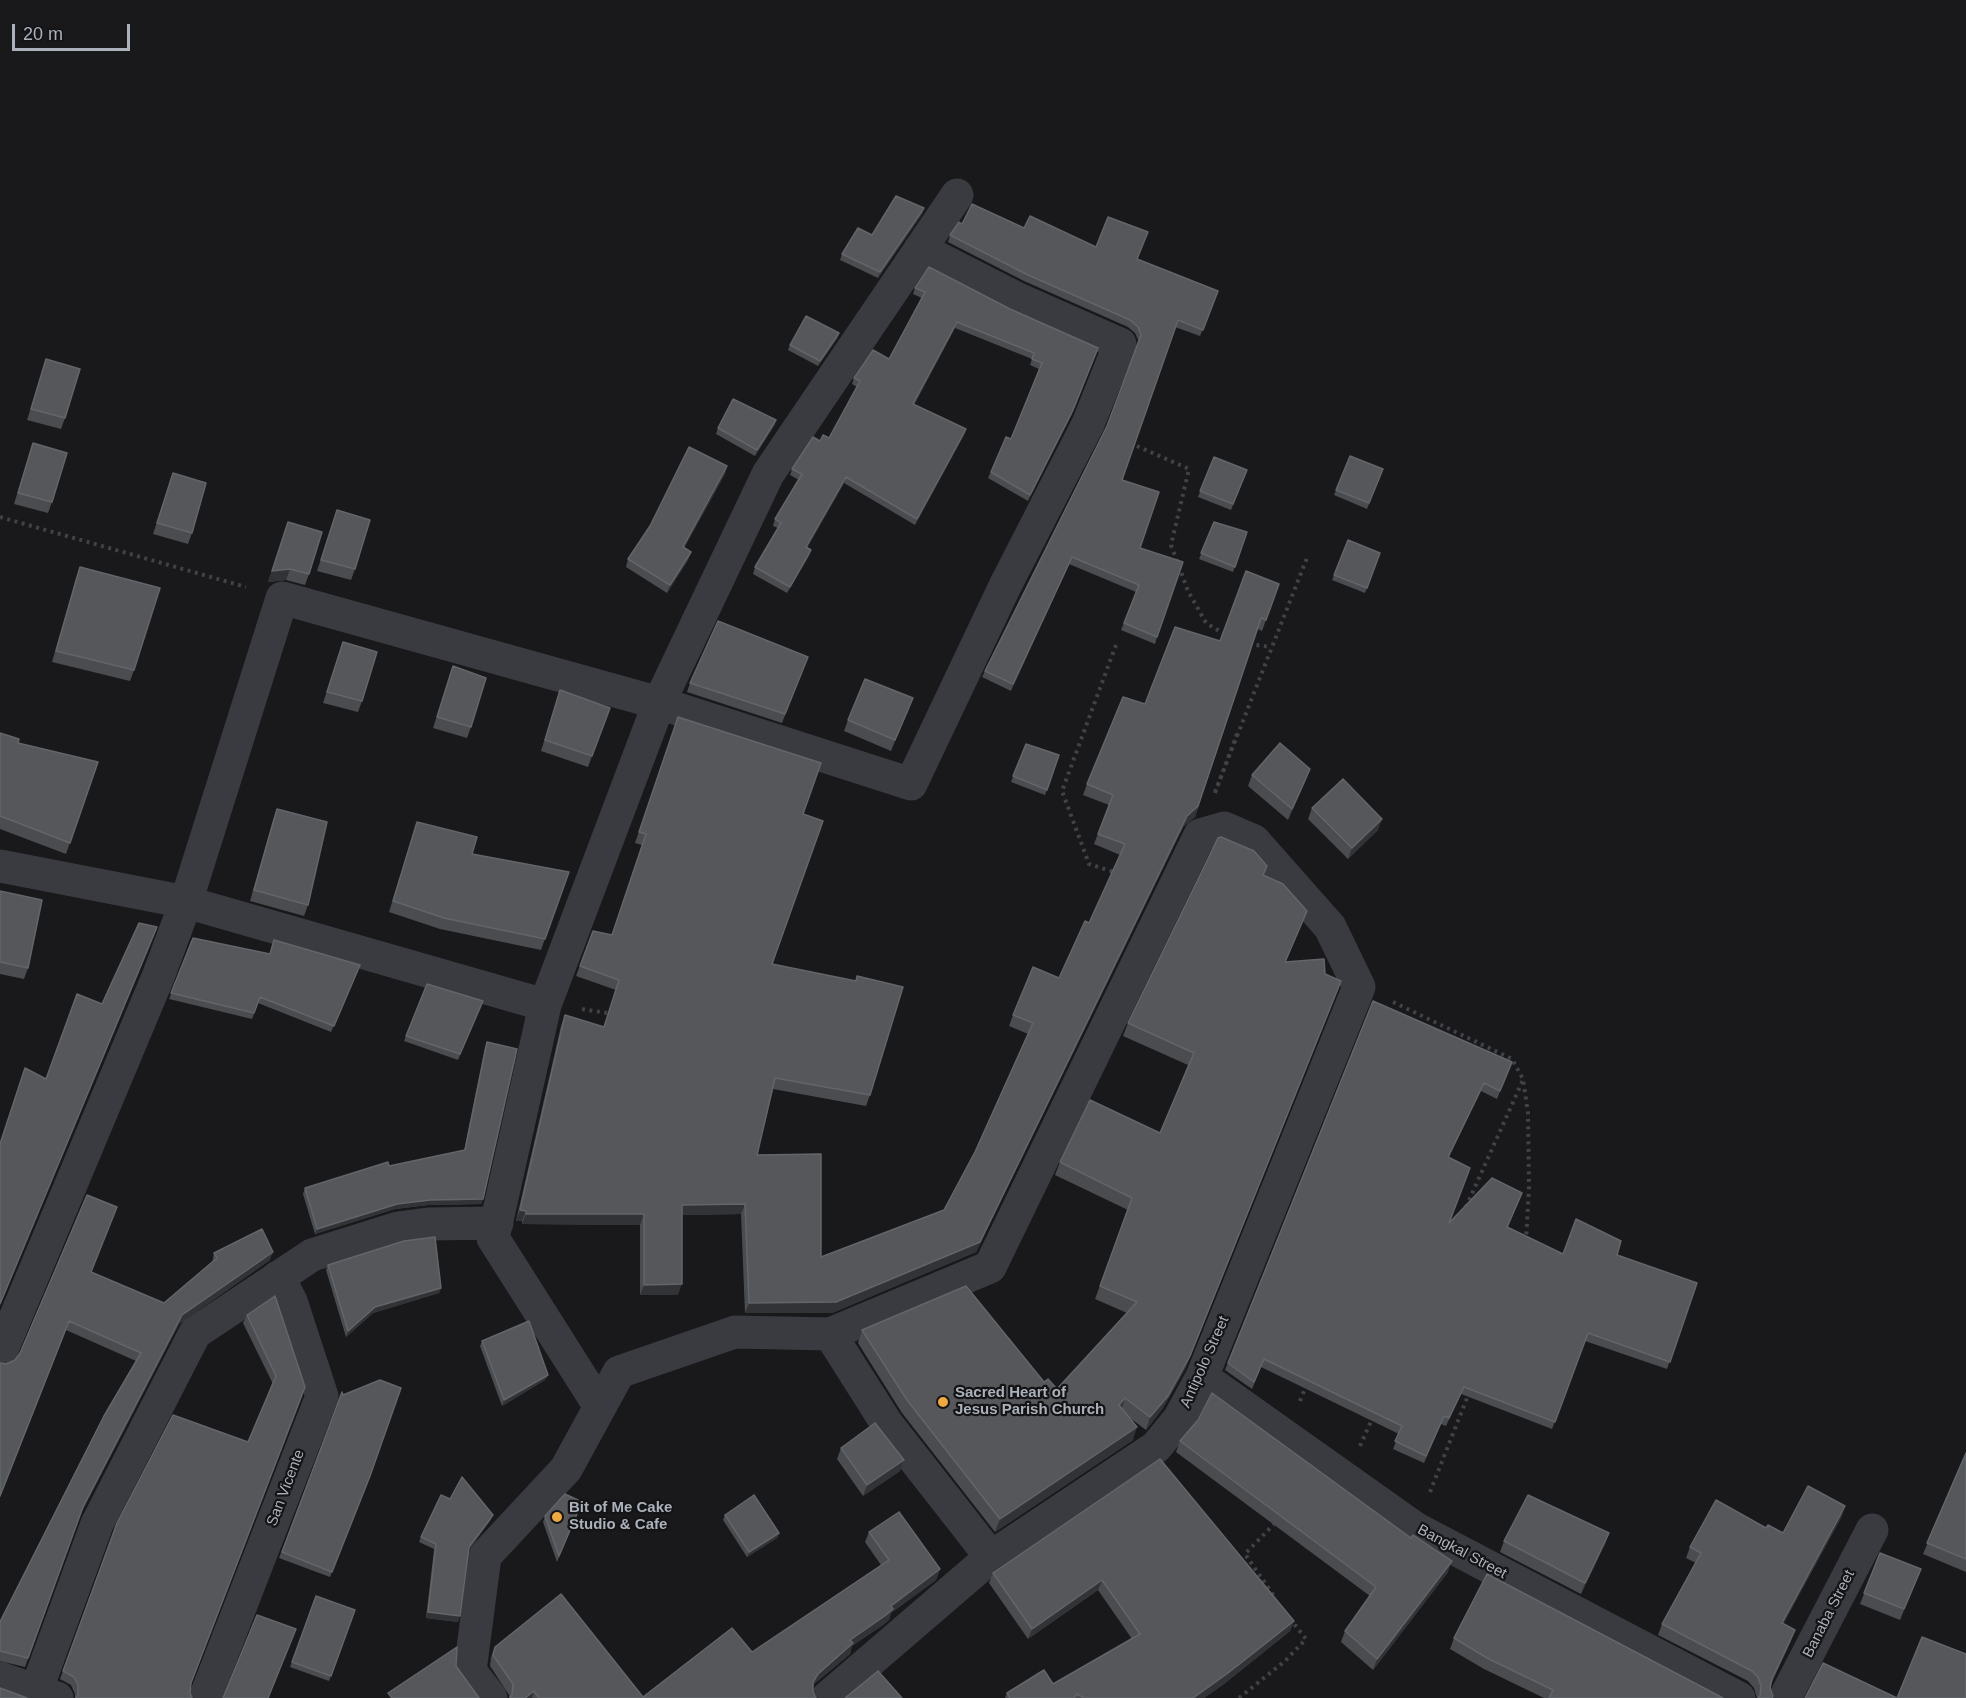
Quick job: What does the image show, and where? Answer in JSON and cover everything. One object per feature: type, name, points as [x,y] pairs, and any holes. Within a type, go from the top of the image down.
[{"type":"street","points":[[600,1407],[493,1238],[545,1005],[659,703],[768,474],[957,195]]},
{"type":"street","points":[[0,1354],[158,977],[186,902],[282,598],[659,703],[911,784],[1005,586],[1089,424],[1120,344],[1016,298],[920,249]]},
{"type":"street","points":[[491,1698],[470,1671],[485,1556],[566,1469],[619,1372],[735,1332],[830,1334],[990,1267],[1200,836],[1224,828],[1254,842],[1330,927],[1359,987]]},
{"type":"street","points":[[0,866],[186,902],[545,1005]]},
{"type":"street","name":"Antipolo Street","points":[[827,1698],[991,1557],[1156,1447],[1179,1419],[1202,1377],[1359,987]]},
{"type":"street","points":[[0,1678],[46,1694],[97,1524],[195,1333],[312,1256],[398,1228],[429,1224],[497,1223]]},
{"type":"street","name":"San Vicente","points":[[205,1698],[322,1396],[291,1301],[278,1277]]},
{"type":"street","points":[[830,1334],[887,1424],[991,1557]]},
{"type":"street","name":"Bangkal Street","points":[[1202,1377],[1415,1528],[1739,1698]]},
{"type":"street","name":"Banaba Street","points":[[1785,1698],[1872,1530]]},
{"type":"path","points":[[1089,424],[1189,470],[1171,545],[1188,591],[1206,623],[1231,638]]},
{"type":"path","points":[[0,517],[282,598]]},
{"type":"path","points":[[1200,836],[1237,734],[1307,558]]},
{"type":"path","points":[[1239,643],[1271,647]]},
{"type":"path","points":[[1116,645],[1062,791],[1089,864],[1119,874]]},
{"type":"path","points":[[1359,987],[1512,1059],[1523,1079],[1528,1113],[1529,1188],[1525,1246]]},
{"type":"path","points":[[545,1005],[615,1014]]},
{"type":"path","points":[[1455,1044],[1460,1033]]},
{"type":"path","points":[[1466,1209],[1523,1079]]},
{"type":"path","points":[[1284,1436],[1308,1381]]},
{"type":"path","points":[[1415,1528],[1473,1384]]},
{"type":"path","points":[[1346,1479],[1375,1414]]},
{"type":"path","points":[[1276,1521],[1245,1554],[1281,1606]]},
{"type":"path","points":[[1239,1698],[1285,1661],[1306,1639],[1287,1614]]},
{"type":"building","points":[[896,196],[924,208],[880,272],[842,254],[858,228],[872,235]]},
{"type":"building","points":[[972,204],[1024,228],[1030,216],[1096,247],[1108,217],[1148,232],[1137,259],[1218,291],[1203,330],[1178,320],[1122,480],[1159,492],[1140,548],[1183,562],[1157,637],[1124,623],[1139,585],[1072,557],[1013,684],[985,671],[1107,426],[1141,335],[1138,327],[1130,320],[1026,274],[950,235],[959,222],[962,224]]},
{"type":"building","points":[[929,267],[1010,309],[1098,348],[1073,410],[1030,495],[991,472],[1006,437],[1011,439],[1042,363],[1032,359],[1034,353],[957,322],[913,404],[966,429],[917,519],[846,477],[806,547],[811,550],[790,587],[755,567],[781,523],[775,519],[802,474],[792,469],[813,437],[820,441],[823,435],[829,438],[860,381],[854,378],[873,350],[889,359],[925,292],[915,288]]},
{"type":"building","points":[[806,316],[839,333],[820,361],[790,345]]},
{"type":"building","points":[[46,359],[80,369],[65,418],[31,409]]},
{"type":"building","points":[[733,399],[776,420],[757,450],[718,428]]},
{"type":"building","points":[[33,443],[67,453],[52,502],[18,493]]},
{"type":"building","points":[[689,447],[727,466],[683,547],[691,552],[670,585],[628,559],[650,526]]},
{"type":"building","points":[[1350,456],[1383,469],[1369,503],[1336,490]]},
{"type":"building","points":[[1214,457],[1247,470],[1233,504],[1200,491]]},
{"type":"building","points":[[173,473],[206,483],[192,533],[157,523]]},
{"type":"building","points":[[337,510],[370,520],[355,569],[321,560]]},
{"type":"building","points":[[288,522],[322,532],[309,574],[290,569],[272,571]]},
{"type":"building","points":[[1214,522],[1247,532],[1235,567],[1201,553]]},
{"type":"building","points":[[1348,540],[1380,553],[1367,588],[1334,575]]},
{"type":"building","points":[[80,567],[160,588],[134,670],[56,651]]},
{"type":"building","points":[[1246,571],[1279,584],[1266,620],[1261,618],[1198,806],[1187,816],[980,1242],[836,1302],[749,1303],[745,1204],[682,1205],[682,1284],[644,1285],[644,1214],[526,1214],[526,1211],[520,1210],[565,1015],[604,1027],[619,980],[580,966],[593,931],[612,935],[646,834],[639,832],[678,717],[821,763],[803,814],[823,821],[772,964],[856,981],[857,976],[903,987],[870,1095],[775,1078],[757,1155],[821,1154],[821,1257],[944,1210],[975,1152],[1033,1023],[1013,1015],[1033,967],[1059,978],[1085,921],[1089,923],[1125,844],[1098,834],[1113,795],[1087,784],[1123,697],[1145,704],[1175,627],[1220,641]]},
{"type":"building","points":[[718,621],[808,657],[785,714],[690,683]]},
{"type":"building","points":[[343,642],[377,652],[362,701],[327,692]]},
{"type":"building","points":[[453,666],[486,678],[471,727],[437,717]]},
{"type":"building","points":[[865,679],[913,698],[895,740],[848,720]]},
{"type":"building","points":[[560,690],[610,708],[592,756],[545,740]]},
{"type":"building","points":[[0,733],[19,739],[18,743],[98,762],[70,843],[0,816]]},
{"type":"building","points":[[1280,743],[1310,769],[1292,809],[1252,775]]},
{"type":"building","points":[[1026,744],[1059,755],[1047,790],[1013,776]]},
{"type":"building","points":[[1343,779],[1382,819],[1352,848],[1312,808]]},
{"type":"building","points":[[277,809],[327,822],[308,905],[254,890]]},
{"type":"building","points":[[417,822],[477,837],[472,854],[569,872],[545,939],[444,918],[393,901]]},
{"type":"building","points":[[1221,837],[1254,851],[1267,866],[1263,875],[1283,884],[1307,911],[1285,962],[1324,959],[1325,974],[1341,981],[1190,1356],[1168,1396],[1150,1417],[1125,1398],[1119,1405],[1137,1427],[1000,1519],[907,1400],[862,1330],[966,1286],[1044,1382],[1048,1379],[1057,1389],[1137,1302],[1100,1286],[1132,1198],[1060,1162],[1090,1100],[1160,1133],[1194,1053],[1128,1023],[1218,838]]},
{"type":"building","points":[[0,891],[42,900],[28,968],[0,962]]},
{"type":"building","points":[[139,923],[157,927],[0,1304],[0,1144],[25,1068],[46,1079],[77,994],[102,1004]]},
{"type":"building","points":[[193,938],[270,954],[274,940],[360,965],[334,1026],[260,997],[254,1013],[171,993]]},
{"type":"building","points":[[427,984],[483,1001],[460,1054],[406,1036]]},
{"type":"building","points":[[1373,1001],[1512,1062],[1500,1091],[1484,1083],[1448,1157],[1470,1168],[1449,1223],[1492,1178],[1522,1193],[1507,1227],[1563,1254],[1576,1219],[1621,1241],[1617,1255],[1697,1283],[1670,1362],[1588,1333],[1555,1422],[1464,1387],[1449,1418],[1444,1416],[1426,1456],[1395,1441],[1402,1426],[1264,1359],[1254,1382],[1228,1363]]},
{"type":"building","points":[[487,1042],[517,1049],[483,1199],[430,1200],[397,1204],[317,1229],[305,1188],[388,1162],[389,1166],[465,1150]]},
{"type":"building","points":[[87,1195],[117,1207],[91,1272],[164,1303],[217,1258],[214,1253],[262,1229],[273,1252],[182,1315],[83,1507],[28,1658],[0,1651],[0,1622],[104,1416],[141,1353],[69,1321],[0,1496],[0,1363],[6,1364],[15,1360],[20,1353]]},
{"type":"building","points":[[435,1237],[441,1288],[375,1307],[348,1331],[328,1265],[404,1241]]},
{"type":"building","points":[[275,1296],[305,1387],[191,1683],[192,1698],[76,1698],[78,1685],[74,1677],[63,1671],[117,1523],[173,1415],[248,1442],[276,1376],[247,1315]]},
{"type":"building","points":[[529,1321],[548,1375],[504,1400],[482,1341]]},
{"type":"building","points":[[380,1380],[401,1388],[370,1476],[332,1572],[282,1552],[342,1392],[343,1395]]},
{"type":"building","points":[[1212,1393],[1411,1538],[1413,1535],[1452,1561],[1377,1659],[1345,1631],[1376,1587],[1180,1441],[1198,1420]]},
{"type":"building","points":[[875,1423],[904,1460],[867,1485],[841,1448]]},
{"type":"building","points":[[1966,1453],[1966,1559],[1927,1543]]},
{"type":"building","points":[[1160,1459],[1294,1621],[1193,1698],[1084,1698],[1077,1694],[1074,1698],[1010,1698],[1007,1693],[1044,1670],[1053,1684],[1140,1634],[1102,1580],[1032,1629],[993,1573]]},
{"type":"building","points":[[462,1477],[493,1515],[469,1547],[460,1616],[428,1612],[436,1544],[421,1537],[441,1495],[450,1499]]},
{"type":"building","points":[[1808,1486],[1845,1506],[1782,1623],[1795,1630],[1772,1679],[1770,1688],[1773,1696],[1772,1698],[1758,1698],[1761,1686],[1758,1677],[1752,1671],[1662,1624],[1701,1553],[1690,1547],[1716,1500],[1766,1528],[1768,1525],[1783,1533]]},
{"type":"building","name":"Bit of Me Cake Studio & Cafe","points":[[565,1494],[582,1502],[559,1556],[545,1516]]},
{"type":"building","points":[[754,1495],[779,1533],[749,1552],[725,1515]]},
{"type":"building","points":[[1528,1495],[1609,1533],[1585,1583],[1504,1541]]},
{"type":"building","points":[[899,1512],[940,1569],[891,1606],[893,1609],[886,1615],[850,1640],[853,1643],[818,1674],[813,1682],[813,1692],[816,1698],[539,1698],[534,1691],[525,1698],[510,1698],[513,1684],[493,1655],[495,1647],[561,1594],[643,1697],[732,1628],[752,1652],[889,1560],[869,1532]]},
{"type":"building","points":[[1880,1553],[1921,1569],[1904,1609],[1864,1593]]},
{"type":"building","points":[[1487,1574],[1723,1698],[1549,1698],[1553,1690],[1487,1658],[1454,1638]]},
{"type":"building","points":[[316,1596],[355,1610],[331,1676],[292,1662]]},
{"type":"building","points":[[257,1615],[296,1629],[268,1698],[223,1698]]},
{"type":"building","points":[[1922,1637],[1966,1654],[1966,1698],[1897,1698]]},
{"type":"building","points":[[457,1647],[456,1666],[479,1698],[392,1698],[388,1693]]},
{"type":"building","points":[[1823,1663],[1897,1698],[1805,1698]]},
{"type":"building","points":[[878,1671],[902,1698],[845,1698]]},
{"type":"building","points":[[0,1688],[27,1698],[0,1698]]},
{"type":"place","name":"Sacred Heart of Jesus Parish Church","points":[[943,1402]]},
{"type":"place","name":"Bit of Me Cake Studio & Cafe","points":[[557,1517]]}]
